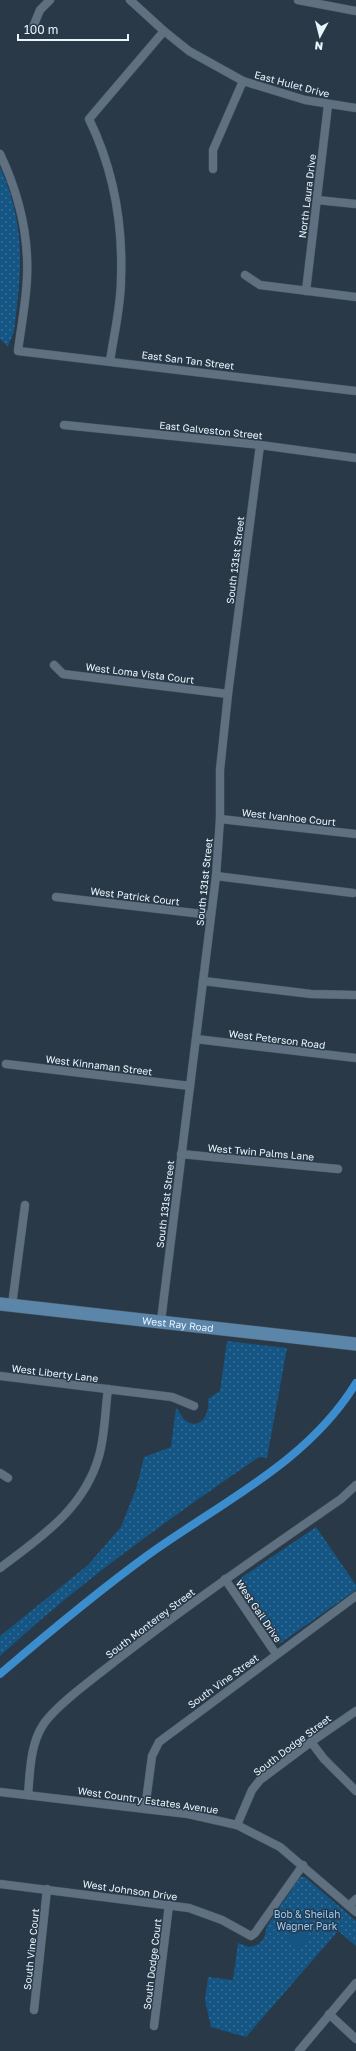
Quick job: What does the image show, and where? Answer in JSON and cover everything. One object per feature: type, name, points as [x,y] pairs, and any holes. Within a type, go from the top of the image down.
[{"type":"main road","name":"West Ray Road","points":[[6,1304],[356,1344]]},
{"type":"street","points":[[33,27],[40,10],[50,0]]},
{"type":"street","name":"East Hulet Drive","points":[[130,0],[164,31],[189,51],[243,81],[270,91],[328,105],[356,108]]},
{"type":"street","points":[[298,0],[356,11]]},
{"type":"street","points":[[110,361],[122,281],[121,252],[113,181],[100,142],[89,119],[164,31]]},
{"type":"street","points":[[213,169],[213,150],[243,81]]},
{"type":"street","name":"North Laura Drive","points":[[306,290],[328,105]]},
{"type":"street","name":"East San Tan Street","points":[[0,154],[10,174],[25,235],[27,278],[18,351],[356,391]]},
{"type":"street","points":[[317,200],[356,204]]},
{"type":"street","points":[[245,275],[260,285],[356,297]]},
{"type":"street","name":"East Galveston Street","points":[[64,425],[260,445],[356,458]]},
{"type":"street","name":"South 131st Street","points":[[161,1321],[216,876],[220,819],[220,770],[228,694],[260,445]]},
{"type":"street","name":"West Loma Vista Court","points":[[54,664],[63,674],[228,694]]},
{"type":"street","name":"West Ivanhoe Court","points":[[220,819],[356,834]]},
{"type":"street","points":[[216,876],[353,893]]},
{"type":"street","name":"West Patrick Court","points":[[56,897],[211,915]]},
{"type":"street","points":[[203,981],[311,994],[356,995]]},
{"type":"street","name":"West Peterson Road","points":[[196,1039],[356,1058]]},
{"type":"street","name":"West Kinnaman Street","points":[[6,1064],[190,1086]]},
{"type":"street","name":"West Twin Palms Lane","points":[[181,1154],[338,1169]]},
{"type":"street","points":[[6,1304],[25,1205]]},
{"type":"street","name":"West Liberty Lane","points":[[0,1376],[172,1397],[194,1406]]},
{"type":"street","points":[[0,1568],[54,1528],[84,1493],[100,1454],[108,1389]]},
{"type":"street","points":[[0,1473],[8,1478]]},
{"type":"street","name":"South Monterey Street","points":[[28,1795],[34,1744],[43,1725],[55,1711],[111,1664],[225,1579],[342,1499],[356,1486]]},
{"type":"street","name":"West Gail Drive","points":[[225,1579],[276,1654]]},
{"type":"street","name":"South Vine Street","points":[[145,1809],[152,1756],[159,1742],[356,1596]]},
{"type":"street","name":"South Dodge Street","points":[[237,1825],[252,1790],[260,1780],[356,1711]]},
{"type":"street","points":[[311,1742],[324,1759],[356,1791]]},
{"type":"street","points":[[0,1792],[28,1795]]},
{"type":"street","name":"West Country Estates Avenue","points":[[28,1795],[200,1816],[237,1825],[280,1847],[303,1865],[356,1912]]},
{"type":"street","name":"West Johnson Drive","points":[[0,1884],[169,1904],[203,1912],[251,1936],[255,1933],[303,1865]]},
{"type":"street","name":"South Vine Court","points":[[34,2010],[47,1889]]},
{"type":"street","points":[[349,1906],[356,1899]]},
{"type":"street","name":"South Dodge Court","points":[[154,2026],[169,1904]]},
{"type":"street","points":[[299,2051],[356,1983]]},
{"type":"street","points":[[329,2014],[356,2038]]},
{"type":"green space","points":[[0,167],[14,208],[20,248],[17,309],[14,331],[8,347],[0,339]]},
{"type":"green space","points":[[227,1341],[287,1348],[267,1458],[259,1457],[126,1552],[62,1602],[0,1656],[0,1636],[88,1565],[121,1527],[136,1489],[144,1457],[171,1447],[176,1408],[186,1421],[196,1424],[204,1419],[208,1409],[208,1399],[220,1391]]},
{"type":"green space","points":[[316,1527],[356,1585],[356,1590],[279,1644],[235,1582]]},
{"type":"green space","name":"Bob & Sheilah Wagner Park","points":[[300,1877],[305,1877],[356,1921],[356,1946],[338,1931],[246,2037],[211,2027],[205,2000],[208,1977],[233,1980],[238,1943],[249,1947],[259,1944],[264,1938],[267,1926]]},
{"type":"green space","points":[[295,1926],[309,1939],[299,1950],[285,1937]]},
{"type":"waterway","points":[[0,1674],[110,1583],[148,1555],[233,1499],[288,1458],[313,1436],[336,1411],[356,1383]]}]
